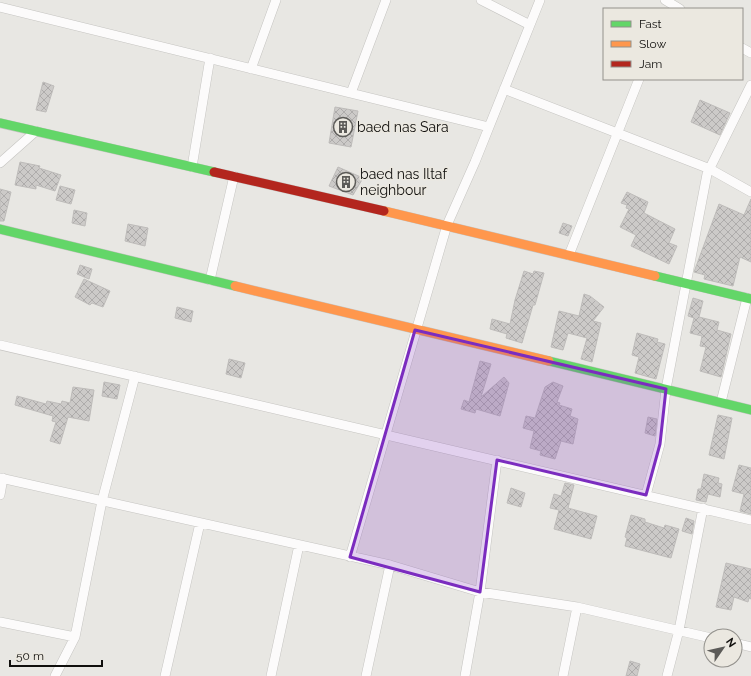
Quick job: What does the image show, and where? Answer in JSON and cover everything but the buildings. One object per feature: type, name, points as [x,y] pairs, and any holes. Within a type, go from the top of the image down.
[{"type":"street","points":[[251,68],[276,0]]},
{"type":"street","points":[[351,93],[386,0]]},
{"type":"street","points":[[481,0],[530,25]]},
{"type":"street","points":[[350,556],[447,225],[489,127],[540,0]]},
{"type":"street","points":[[667,4],[677,8]]},
{"type":"street","points":[[0,7],[489,127]]},
{"type":"street","points":[[192,167],[210,58]]},
{"type":"street","points":[[569,255],[639,80]]},
{"type":"street","points":[[646,495],[660,444],[666,389],[685,284],[710,169],[751,85]]},
{"type":"street","points":[[504,89],[710,169],[751,192]]},
{"type":"street","points":[[0,123],[447,225],[685,284],[749,298],[721,402]]},
{"type":"street","points":[[0,163],[36,131]]},
{"type":"street","points":[[210,280],[234,176]]},
{"type":"street","points":[[0,229],[751,410]]},
{"type":"street","points":[[0,345],[751,520]]},
{"type":"street","points":[[55,676],[75,637],[102,501],[135,376]]},
{"type":"street","points":[[465,676],[480,592],[497,460]]},
{"type":"street","points":[[0,496],[2,478],[390,565],[480,592],[577,607],[703,636]]},
{"type":"street","points":[[667,676],[679,630],[703,508]]},
{"type":"street","points":[[165,676],[200,523]]},
{"type":"street","points":[[271,676],[299,545]]},
{"type":"street","points":[[366,676],[390,565]]},
{"type":"street","points":[[563,676],[577,607]]},
{"type":"street","points":[[0,622],[75,637]]},
{"type":"highlighted area","points":[[415,330],[666,389],[660,444],[646,495],[497,460],[480,592],[350,557]]},
{"type":"traffic: fast","points":[[0,123],[214,172]]},
{"type":"traffic: fast","points":[[0,229],[235,286]]},
{"type":"traffic: fast","points":[[655,276],[751,299]]},
{"type":"traffic: fast","points":[[549,361],[751,410]]},
{"type":"traffic: slow","points":[[384,211],[655,276]]},
{"type":"traffic: slow","points":[[235,286],[549,361]]},
{"type":"traffic: jam","points":[[214,172],[384,211]]},
{"type":"place","name":"baed nas Sara","points":[[343,127]]},
{"type":"place","name":"baed nas Iltaf neighbour","points":[[346,182]]}]
